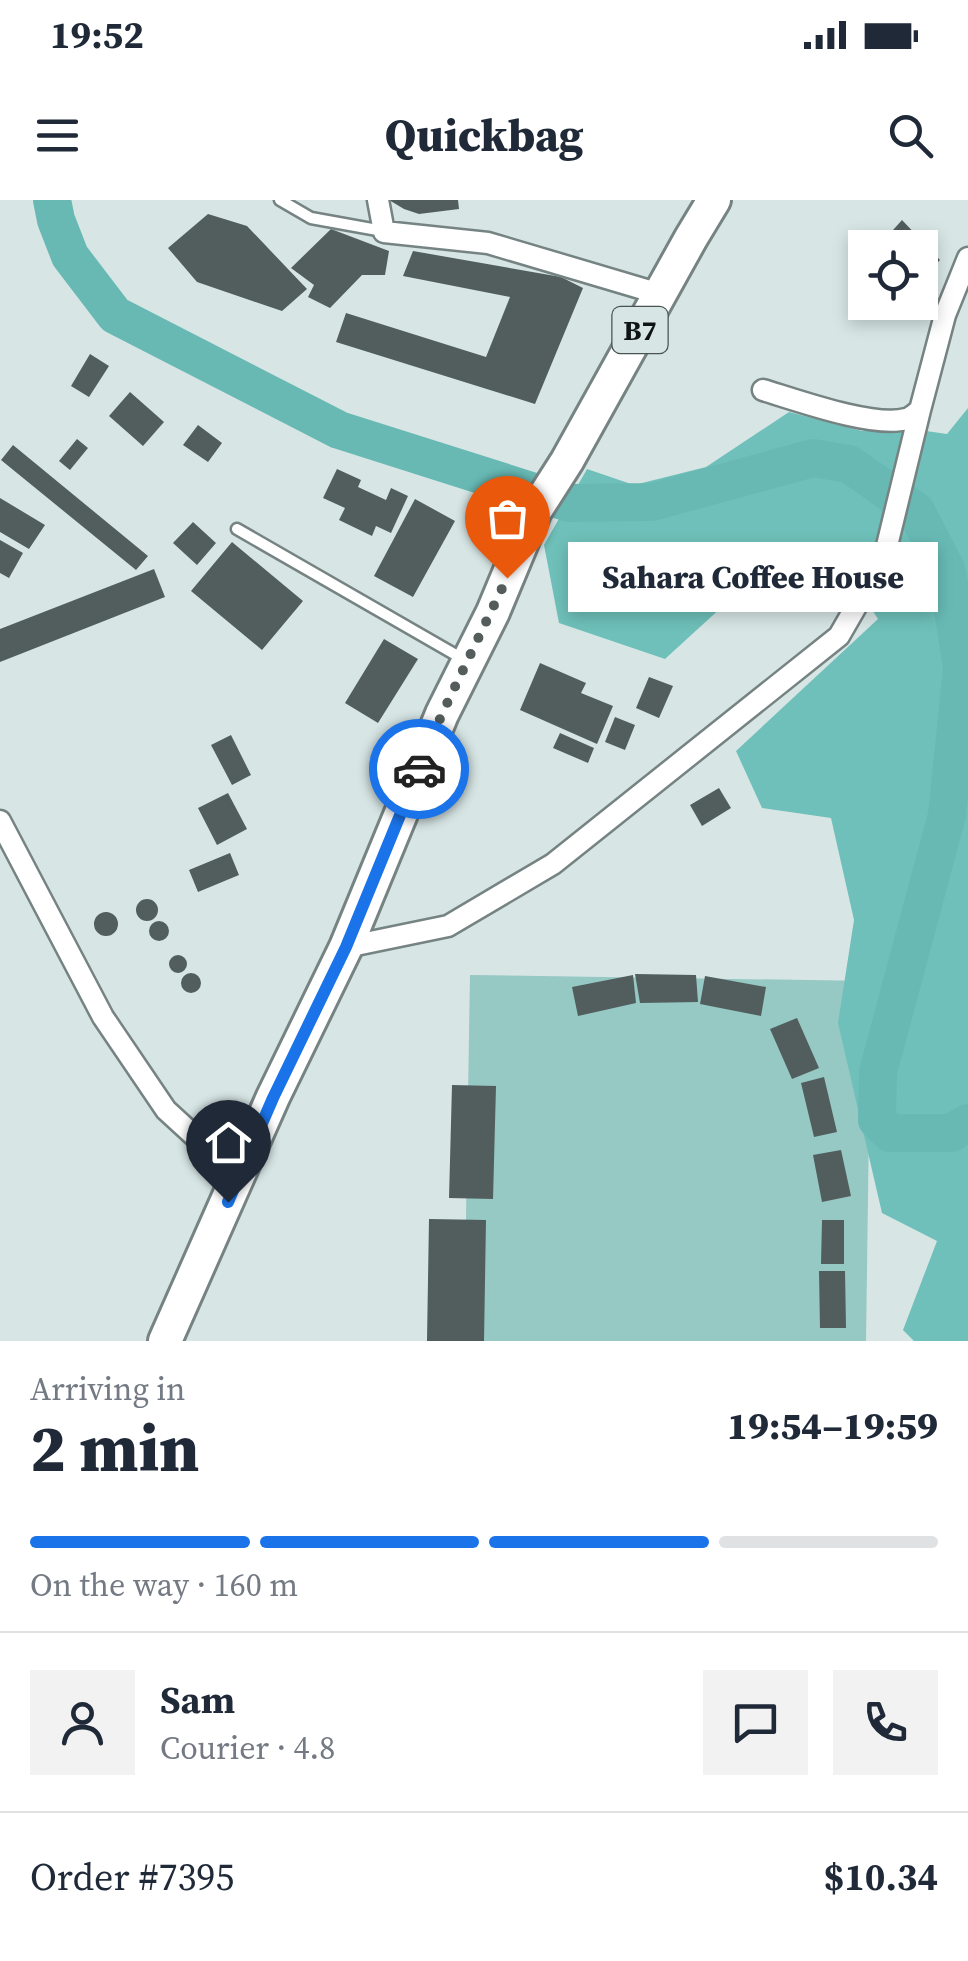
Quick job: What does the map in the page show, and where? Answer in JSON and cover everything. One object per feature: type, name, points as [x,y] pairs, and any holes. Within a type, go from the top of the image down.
[{"type":"highway","name":"B7","points":[[165,1341],[273,1098],[346,947],[442,714],[493,612],[535,511],[714,200]]},
{"type":"street","points":[[378,200],[384,232],[488,243],[660,294]]},
{"type":"street","points":[[346,947],[448,926],[553,864],[839,636],[884,558],[945,316],[968,258]]},
{"type":"street","points":[[763,390],[827,410],[882,420],[909,419],[920,410]]},
{"type":"street","points":[[0,822],[103,1017],[166,1110],[238,1176],[243,1168]]},
{"type":"lane","points":[[280,200],[310,218],[384,232]]},
{"type":"lane","points":[[238,530],[468,662]]},
{"type":"shaded area","points":[[968,408],[968,1341],[914,1341],[903,1330],[937,1241],[882,1213],[838,1023],[854,920],[831,818],[762,808],[736,751],[878,619],[846,570],[747,584],[665,659],[559,623],[544,545],[587,469],[634,485],[706,467],[789,412],[862,431],[898,427],[947,434]]},
{"type":"shaded area","points":[[470,975],[871,981],[866,1341],[464,1341]]},
{"type":"building","points":[[389,200],[458,200],[459,209],[419,214]]},
{"type":"building","points":[[208,214],[247,226],[307,289],[282,311],[197,282],[168,248]]},
{"type":"building","points":[[902,220],[912,230],[893,230]]},
{"type":"building","points":[[331,229],[389,251],[385,275],[362,275],[330,308],[308,297],[314,285],[291,268]]},
{"type":"building","points":[[413,251],[561,277],[583,288],[535,404],[336,342],[346,313],[486,357],[510,297],[403,276]]},
{"type":"building","points":[[90,354],[109,366],[89,397],[71,386]]},
{"type":"building","points":[[130,392],[164,422],[143,446],[109,416]]},
{"type":"building","points":[[198,425],[222,443],[208,462],[183,445]]},
{"type":"building","points":[[77,439],[88,448],[70,470],[59,461]]},
{"type":"building","points":[[13,445],[148,556],[136,570],[1,460]]},
{"type":"building","points":[[337,469],[361,480],[358,487],[386,500],[391,488],[408,496],[391,533],[376,526],[372,536],[339,520],[345,508],[323,498]]},
{"type":"building","points":[[0,498],[45,525],[29,549],[0,532]]},
{"type":"building","points":[[415,499],[455,521],[413,597],[374,576]]},
{"type":"building","points":[[193,522],[216,543],[197,565],[173,543]]},
{"type":"building","points":[[0,540],[23,553],[9,578],[0,573]]},
{"type":"building","points":[[232,542],[303,601],[262,650],[191,591]]},
{"type":"building","points":[[154,569],[165,597],[0,662],[0,629]]},
{"type":"building","points":[[384,639],[418,659],[378,723],[345,703]]},
{"type":"building","points":[[540,663],[586,683],[581,693],[613,706],[597,744],[520,710]]},
{"type":"building","points":[[649,677],[673,686],[659,718],[636,708]]},
{"type":"building","points":[[615,717],[635,725],[625,750],[605,742]]},
{"type":"building","points":[[560,733],[594,748],[588,763],[553,748]]},
{"type":"building","points":[[231,735],[251,775],[232,785],[211,745]]},
{"type":"building","points":[[719,788],[731,808],[702,826],[690,805]]},
{"type":"building","points":[[228,793],[247,829],[217,845],[198,808]]},
{"type":"building","points":[[230,853],[239,875],[198,892],[189,870]]},
{"type":"building","points":[[147,899],[155,902],[155,918],[147,921],[139,918],[136,910],[139,902]]},
{"type":"building","points":[[106,912],[118,924],[106,936],[94,924]]},
{"type":"building","points":[[155,921],[163,921],[169,931],[163,941],[155,941],[149,935],[149,927]]},
{"type":"building","points":[[178,955],[185,957],[185,971],[178,973],[171,971],[169,964],[171,957]]},
{"type":"building","points":[[187,973],[195,973],[201,983],[195,993],[187,993],[181,987],[181,979]]},
{"type":"building","points":[[635,974],[696,975],[698,1002],[640,1003]]},
{"type":"building","points":[[633,975],[636,1003],[578,1016],[572,987]]},
{"type":"building","points":[[705,976],[766,987],[761,1016],[700,1004]]},
{"type":"building","points":[[797,1018],[819,1068],[792,1079],[770,1029]]},
{"type":"building","points":[[824,1077],[837,1132],[814,1137],[801,1083]]},
{"type":"building","points":[[452,1085],[496,1086],[493,1199],[449,1198]]},
{"type":"building","points":[[841,1150],[851,1196],[822,1202],[813,1155]]},
{"type":"building","points":[[429,1219],[486,1220],[484,1341],[427,1341]]},
{"type":"building","points":[[822,1220],[844,1220],[844,1264],[821,1264]]},
{"type":"building","points":[[819,1271],[845,1271],[846,1328],[820,1328]]},
{"type":"waterway","points":[[52,200],[70,256],[115,315],[339,430],[569,503],[652,502],[813,458],[849,464],[916,511],[947,571],[962,668],[947,815],[878,1072],[877,1120],[890,1133],[951,1133],[968,1123]]},
{"type":"way so far","points":[[419,769],[507,578]]},
{"type":"place","name":"Sahara Coffee House","points":[[507,578]]},
{"type":"route","points":[[228,1202],[346,947],[419,769]]}]
